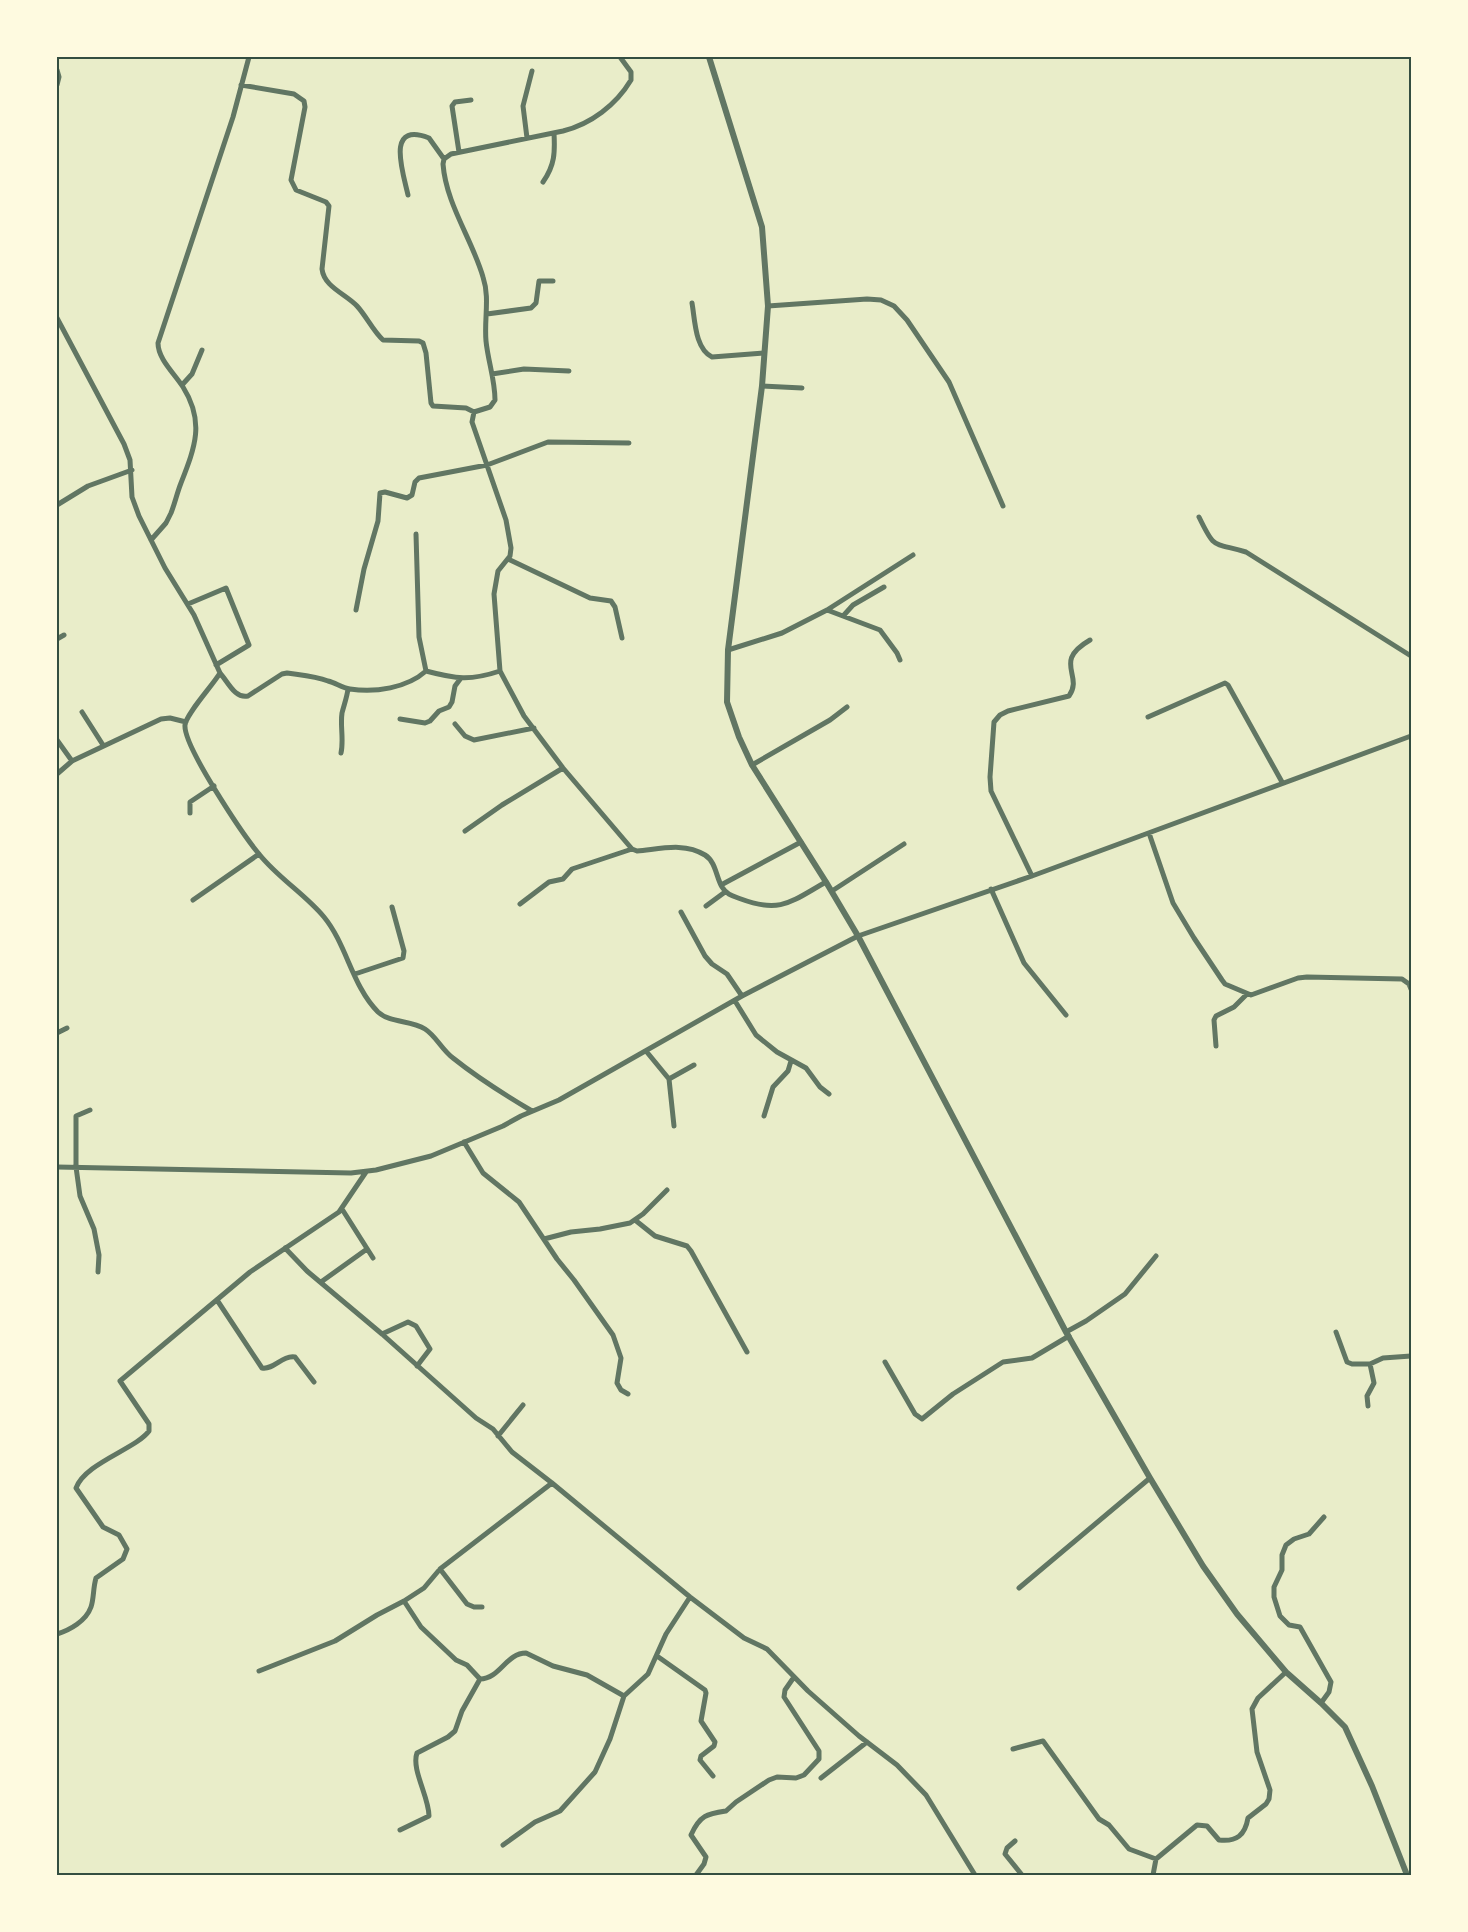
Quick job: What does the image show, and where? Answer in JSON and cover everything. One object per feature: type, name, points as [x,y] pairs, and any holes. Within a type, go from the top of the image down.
[{"type":"street","points":[[151,540],[166,523],[171,513],[196,442],[194,413],[182,385],[161,355],[158,343],[214,178],[249,57]]},
{"type":"street","points":[[241,86],[294,94],[304,101],[305,107],[291,180],[296,190],[326,202],[329,206],[323,261],[324,276],[328,283],[356,305],[383,340],[419,341],[423,344],[431,403],[434,406],[466,408],[474,412],[495,403],[486,337],[488,314],[485,285],[450,194],[443,168],[444,159],[448,155],[459,152],[574,128],[593,119],[631,80],[632,75],[620,57]]},
{"type":"street","points":[[709,57],[762,227],[768,306],[762,386],[728,650],[727,702],[739,737],[752,765],[858,936],[1067,1334],[1150,1478],[1218,1588],[1237,1614],[1286,1672],[1341,1721],[1372,1786],[1407,1875]]},
{"type":"street","points":[[57,70],[59,77],[57,85]]},
{"type":"street","points":[[527,138],[523,106],[532,71]]},
{"type":"street","points":[[459,152],[452,106],[455,102],[471,100]]},
{"type":"street","points":[[543,182],[555,159],[554,133]]},
{"type":"street","points":[[408,195],[401,159],[400,145],[403,138],[407,135],[419,135],[429,138],[444,159]]},
{"type":"street","points":[[488,314],[531,308],[536,303],[539,281],[553,280]]},
{"type":"street","points":[[768,306],[867,299],[881,300],[894,306],[907,320],[949,382],[1003,506]]},
{"type":"street","points":[[692,303],[700,347],[705,354],[712,357],[765,353]]},
{"type":"street","points":[[57,318],[124,444],[132,470],[133,501],[151,540],[165,568],[188,604],[220,673],[240,697],[247,697],[287,673],[326,680],[348,689],[361,690],[401,686],[417,679],[426,671]]},
{"type":"street","points":[[182,385],[192,374],[202,350]]},
{"type":"street","points":[[492,374],[537,368],[569,371]]},
{"type":"street","points":[[762,386],[802,388]]},
{"type":"street","points":[[474,412],[472,422],[506,520],[511,552],[498,570],[494,594],[500,671],[515,702],[563,768],[632,849],[637,851],[679,847],[700,853],[711,860],[725,892],[750,903],[771,907],[788,903],[826,882]]},
{"type":"street","points":[[356,610],[364,569],[378,521],[380,494],[385,492],[407,498],[412,495],[415,482],[419,478],[487,465],[548,442],[629,443]]},
{"type":"street","points":[[57,505],[88,486],[132,470]]},
{"type":"street","points":[[1199,517],[1210,541],[1246,552],[1411,656]]},
{"type":"street","points":[[416,534],[419,638],[426,671]]},
{"type":"street","points":[[728,650],[782,633],[827,610],[913,555]]},
{"type":"street","points":[[508,559],[590,598],[611,601],[615,607],[622,638]]},
{"type":"street","points":[[844,615],[853,605],[884,587]]},
{"type":"street","points":[[188,604],[226,588],[249,645],[216,665]]},
{"type":"street","points":[[827,610],[880,630],[900,660]]},
{"type":"street","points":[[57,639],[64,635]]},
{"type":"street","points":[[1032,876],[992,796],[990,777],[994,722],[1008,711],[1069,696],[1073,690],[1071,656],[1090,640]]},
{"type":"street","points":[[426,671],[469,679],[500,671]]},
{"type":"street","points":[[220,673],[186,722],[187,737],[214,786],[259,854],[325,918],[337,937],[363,992],[380,1014],[423,1028],[452,1058],[479,1079],[532,1112]]},
{"type":"street","points":[[400,719],[425,723],[430,721],[439,711],[449,707],[455,686],[460,678]]},
{"type":"street","points":[[1148,717],[1225,683],[1282,782]]},
{"type":"street","points":[[341,753],[342,712],[346,706],[348,689]]},
{"type":"street","points":[[752,765],[830,720],[847,707]]},
{"type":"street","points":[[82,712],[103,745]]},
{"type":"street","points":[[57,774],[72,760],[161,719],[170,718],[186,722]]},
{"type":"street","points":[[455,724],[465,736],[474,740],[534,728]]},
{"type":"street","points":[[57,1167],[366,1172],[431,1156],[559,1100],[742,996],[858,936],[1032,876],[1411,736]]},
{"type":"street","points":[[57,740],[72,760]]},
{"type":"street","points":[[465,831],[502,805],[563,768]]},
{"type":"street","points":[[190,813],[190,801],[214,786]]},
{"type":"street","points":[[1149,833],[1173,903],[1222,980],[1247,994],[1307,977],[1402,979],[1411,989]]},
{"type":"street","points":[[721,885],[801,842]]},
{"type":"street","points":[[831,891],[904,844]]},
{"type":"street","points":[[520,904],[549,882],[563,879],[572,869],[632,849]]},
{"type":"street","points":[[194,900],[259,854]]},
{"type":"street","points":[[991,889],[1024,963],[1066,1015]]},
{"type":"street","points":[[706,906],[725,892]]},
{"type":"street","points":[[355,974],[403,958],[404,951],[392,907]]},
{"type":"street","points":[[681,912],[705,956],[712,964],[728,974],[742,996]]},
{"type":"street","points":[[1216,1046],[1214,1020],[1216,1016],[1234,1007],[1247,994]]},
{"type":"street","points":[[735,1001],[756,1035],[791,1061],[806,1068],[820,1087],[829,1094]]},
{"type":"street","points":[[57,1033],[67,1028]]},
{"type":"street","points":[[645,1050],[669,1079],[674,1126]]},
{"type":"street","points":[[764,1116],[773,1087],[788,1071],[791,1061]]},
{"type":"street","points":[[669,1079],[694,1065]]},
{"type":"street","points":[[90,1110],[76,1116],[76,1167],[80,1196],[94,1229],[99,1255],[98,1272]]},
{"type":"street","points":[[464,1142],[483,1173],[519,1202],[556,1259],[574,1280],[613,1335],[621,1358],[617,1383],[621,1390],[628,1394]]},
{"type":"street","points":[[57,1634],[67,1631],[85,1617],[91,1607],[96,1578],[123,1559],[127,1550],[119,1535],[103,1527],[76,1488],[79,1481],[109,1457],[145,1437],[149,1431],[149,1424],[120,1381],[250,1272],[342,1209],[366,1172]]},
{"type":"street","points":[[544,1239],[580,1230],[625,1225],[635,1220],[667,1190]]},
{"type":"street","points":[[342,1209],[373,1258]]},
{"type":"street","points":[[635,1220],[655,1236],[687,1246],[747,1352]]},
{"type":"street","points":[[285,1248],[307,1271],[498,1436],[512,1452],[690,1598],[744,1638],[767,1649],[794,1677],[897,1766],[926,1795],[975,1875]]},
{"type":"street","points":[[321,1282],[367,1249]]},
{"type":"street","points":[[885,1362],[915,1414],[921,1419],[953,1394],[1003,1362],[1032,1358],[1125,1294],[1156,1256]]},
{"type":"street","points":[[217,1300],[261,1368],[268,1368],[288,1357],[295,1357],[314,1382]]},
{"type":"street","points":[[382,1334],[408,1322],[416,1326],[430,1349],[417,1366]]},
{"type":"street","points":[[1336,1332],[1347,1362],[1352,1364],[1370,1364],[1383,1358],[1411,1356]]},
{"type":"street","points":[[1368,1406],[1367,1396],[1374,1383],[1370,1364]]},
{"type":"street","points":[[498,1436],[523,1405]]},
{"type":"street","points":[[1019,1588],[1150,1478]]},
{"type":"street","points":[[260,1671],[335,1641],[404,1601],[433,1580],[440,1569],[552,1483]]},
{"type":"street","points":[[1322,1703],[1331,1688],[1329,1678],[1300,1627],[1288,1625],[1280,1616],[1273,1591],[1281,1570],[1282,1555],[1286,1545],[1294,1539],[1309,1534],[1324,1517]]},
{"type":"street","points":[[440,1569],[467,1604],[474,1607],[482,1606]]},
{"type":"street","points":[[503,1845],[535,1822],[560,1811],[595,1772],[610,1739],[624,1696],[645,1677],[666,1634],[690,1598]]},
{"type":"street","points":[[404,1601],[421,1627],[456,1660],[467,1665],[480,1679]]},
{"type":"street","points":[[400,1830],[429,1816],[416,1761],[417,1753],[455,1731],[462,1711],[480,1679],[489,1677],[510,1659],[526,1653],[553,1666],[587,1675],[624,1696]]},
{"type":"street","points":[[657,1656],[705,1690],[701,1721],[715,1742],[714,1746],[700,1756],[700,1760],[713,1776]]},
{"type":"street","points":[[1153,1875],[1156,1859],[1197,1825],[1208,1826],[1219,1840],[1238,1838],[1246,1831],[1248,1818],[1266,1804],[1270,1790],[1257,1752],[1252,1709],[1257,1698],[1286,1672]]},
{"type":"street","points":[[696,1875],[706,1857],[692,1834],[707,1814],[726,1811],[770,1780],[796,1778],[804,1775],[819,1759],[819,1751],[814,1742],[784,1697],[785,1690],[794,1677]]},
{"type":"street","points":[[1013,1749],[1042,1741],[1099,1819],[1109,1825],[1129,1849],[1156,1859]]},
{"type":"street","points":[[821,1778],[867,1742]]},
{"type":"street","points":[[1015,1842],[1007,1848],[1005,1854],[1022,1875]]}]
